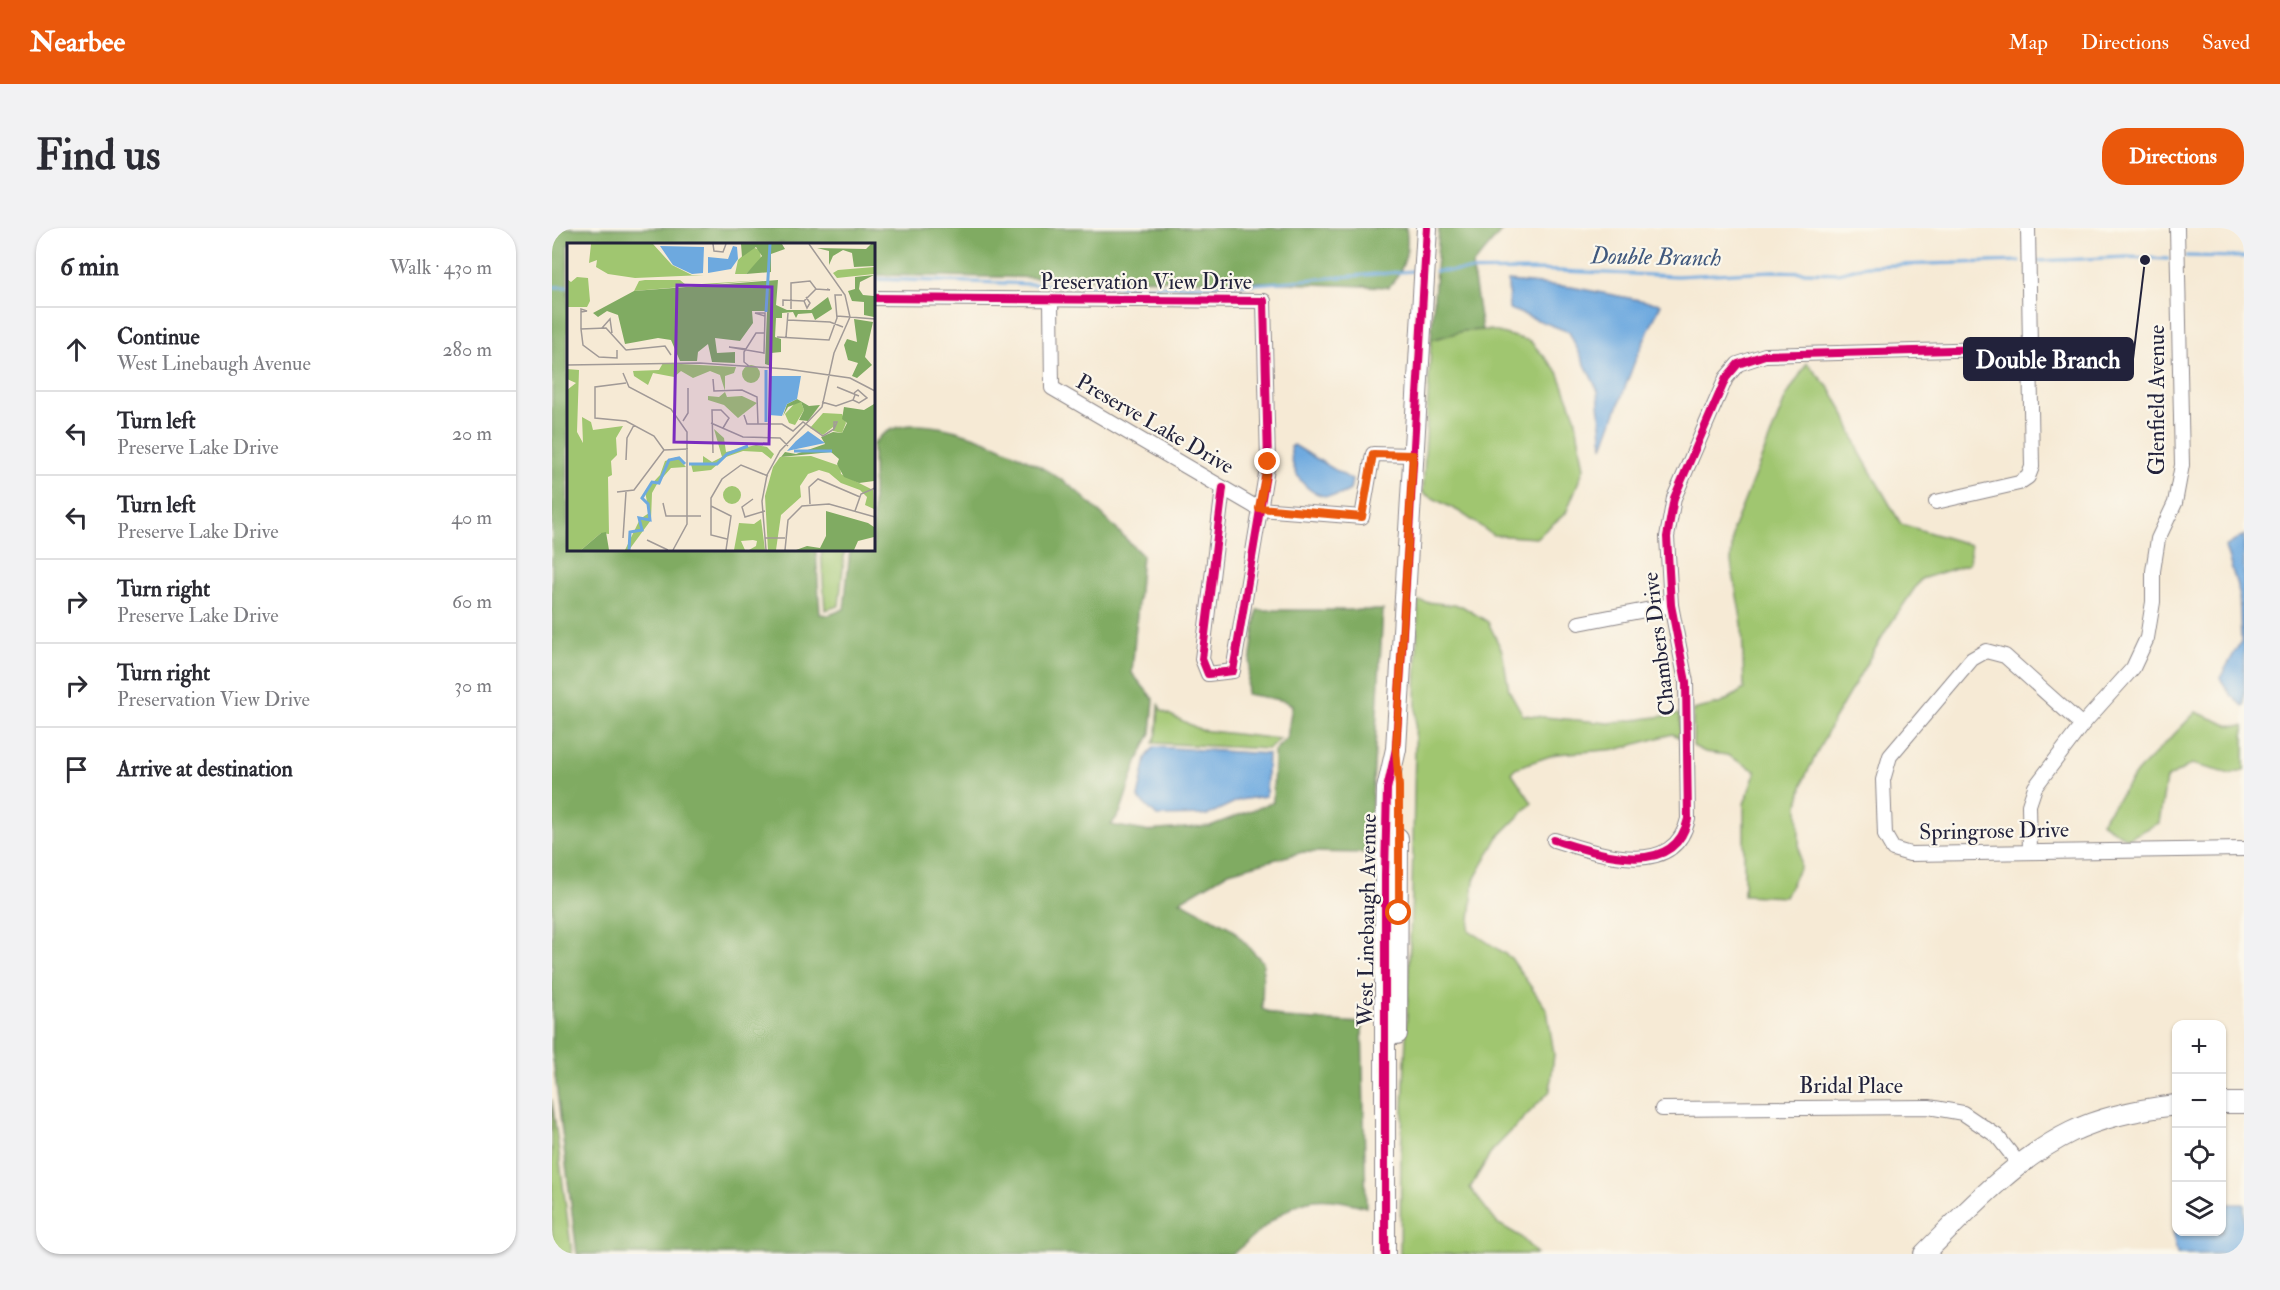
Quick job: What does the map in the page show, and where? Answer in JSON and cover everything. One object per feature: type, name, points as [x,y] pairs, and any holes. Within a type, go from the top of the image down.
[{"type":"main road","name":"West Linebaugh Avenue","points":[[1385,1254],[1391,923],[1387,789],[1396,749],[1427,228]]},
{"type":"main road","name":"West Linebaugh Avenue","points":[[1390,986],[1394,1254]]},
{"type":"main road","points":[[2226,1103],[2244,1103]]},
{"type":"main road","points":[[1924,1254],[2019,1164],[2071,1132],[2135,1110],[2172,1105]]},
{"type":"street","points":[[1936,502],[2019,483],[2028,477],[2032,467],[2028,228]]},
{"type":"street","name":"Glenfield Avenue","points":[[2030,851],[2029,805],[2035,787],[2082,725],[2133,668],[2147,638],[2153,602],[2153,571],[2158,539],[2175,503],[2182,465],[2177,228]]},
{"type":"street","name":"Preservation View Drive","points":[[874,297],[1264,301],[1268,462],[1233,671],[1208,674],[1202,658],[1223,488]]},
{"type":"street","name":"Preserve Lake Drive","points":[[1051,300],[1052,388],[1259,508],[1362,517],[1373,454],[1413,455]]},
{"type":"street","name":"Chambers Drive","points":[[1554,840],[1611,857],[1662,855],[1685,834],[1688,819],[1686,682],[1671,605],[1666,551],[1670,511],[1726,378],[1738,364],[1764,355],[2029,348]]},
{"type":"street","points":[[1579,623],[1671,605]]},
{"type":"street","name":"Springrose Drive","points":[[2082,725],[2005,656],[1986,651],[1972,659],[1890,756],[1883,780],[1885,835],[1893,849],[1910,854],[2244,849]]},
{"type":"street","name":"Bridal Place","points":[[1662,1109],[1929,1107],[1963,1113],[1997,1136],[2019,1164]]},
{"type":"green space","points":[[552,228],[1406,228],[1405,259],[1399,274],[1389,287],[1232,281],[874,275],[874,243],[567,243],[567,550],[816,550],[820,614],[829,615],[844,609],[850,550],[874,550],[874,444],[890,430],[913,425],[940,427],[970,435],[1028,460],[1079,493],[1142,555],[1132,673],[1154,700],[1151,733],[1137,762],[1120,813],[1111,825],[1146,831],[1210,826],[1273,802],[1274,751],[1287,738],[1292,705],[1285,701],[1246,694],[1257,610],[1383,610],[1369,853],[1303,852],[1229,872],[1180,901],[1231,928],[1263,962],[1262,1009],[1284,1018],[1362,1023],[1366,1207],[1340,1201],[1303,1202],[1281,1214],[1232,1254],[577,1254],[552,1051]]},
{"type":"green space","points":[[1439,228],[1504,228],[1472,266],[1482,330],[1463,331],[1431,340]]},
{"type":"green space","points":[[1490,330],[1530,341],[1558,372],[1575,416],[1584,468],[1566,513],[1536,538],[1493,535],[1460,512],[1423,493],[1431,340],[1463,331]]},
{"type":"green space","points":[[1807,363],[1830,389],[1843,411],[1860,453],[1901,524],[1971,545],[1969,564],[1921,579],[1885,632],[1834,719],[1804,779],[1798,805],[1800,867],[1785,897],[1744,895],[1744,804],[1756,771],[1727,755],[1705,752],[1693,746],[1693,710],[1722,703],[1744,689],[1742,624],[1731,562],[1733,529],[1786,397]]},
{"type":"green space","points":[[821,550],[845,550],[839,606],[825,610]]},
{"type":"green space","points":[[1418,601],[1462,606],[1488,622],[1502,651],[1509,690],[1523,715],[1609,723],[1680,714],[1680,738],[1672,734],[1619,749],[1556,754],[1515,768],[1512,773],[1532,803],[1498,837],[1474,880],[1469,930],[1511,958],[1547,1010],[1554,1054],[1550,1091],[1492,1151],[1470,1188],[1497,1223],[1520,1236],[1537,1254],[1400,1254],[1401,1157],[1412,892]]},
{"type":"green space","points":[[1159,705],[1162,711],[1201,730],[1280,739],[1269,749],[1153,743],[1157,733]]},
{"type":"green space","points":[[2196,712],[2228,725],[2244,726],[2244,771],[2230,774],[2192,764],[2166,779],[2159,823],[2127,839],[2101,822],[2137,772]]},
{"type":"green space","points":[[552,1099],[572,1254],[552,1254]]},
{"type":"water","points":[[1508,281],[1571,287],[1661,304],[1636,358],[1603,447],[1598,391],[1569,332],[1509,309]]},
{"type":"water","points":[[1294,445],[1352,480],[1350,490],[1338,495],[1327,496],[1317,494],[1308,488],[1300,480],[1295,470],[1291,447]]},
{"type":"water","points":[[2244,535],[2243,706],[2230,694],[2220,678],[2241,641],[2239,592],[2225,547]]},
{"type":"water","points":[[1154,747],[1268,754],[1266,796],[1239,800],[1208,815],[1157,816],[1138,798],[1146,758]]},
{"type":"water","points":[[2226,1204],[2244,1204],[2244,1254],[2177,1254],[2173,1236],[2226,1236]]},
{"type":"waterway","name":"Double Branch","points":[[2186,256],[2244,257]]},
{"type":"waterway","name":"Double Branch","points":[[2037,261],[2127,257],[2168,259]]},
{"type":"waterway","name":"Double Branch","points":[[1435,271],[1536,270],[1677,276],[1772,271],[1838,273],[1866,266],[2019,261]]},
{"type":"waterway","name":"Double Branch","points":[[874,279],[1129,287],[1255,284],[1413,271]]},
{"type":"waterway","name":"Double Branch","points":[[552,287],[567,287]]},
{"type":"cycle path","points":[[1385,1254],[1387,789],[1396,749],[1427,228]]},
{"type":"cycle path","points":[[874,298],[1264,301],[1268,462],[1233,671],[1208,674],[1202,659],[1223,488]]},
{"type":"cycle path","points":[[1554,840],[1611,855],[1632,858],[1651,856],[1667,850],[1680,838],[1688,819],[1686,682],[1671,605],[1667,537],[1674,498],[1726,378],[1738,364],[1765,355],[2029,348]]},
{"type":"place","name":"Double Branch","points":[[2145,260]]},
{"type":"route","points":[[1268,462],[1259,508],[1362,517],[1373,454],[1413,455],[1396,749],[1399,769],[1399,913]]}]
